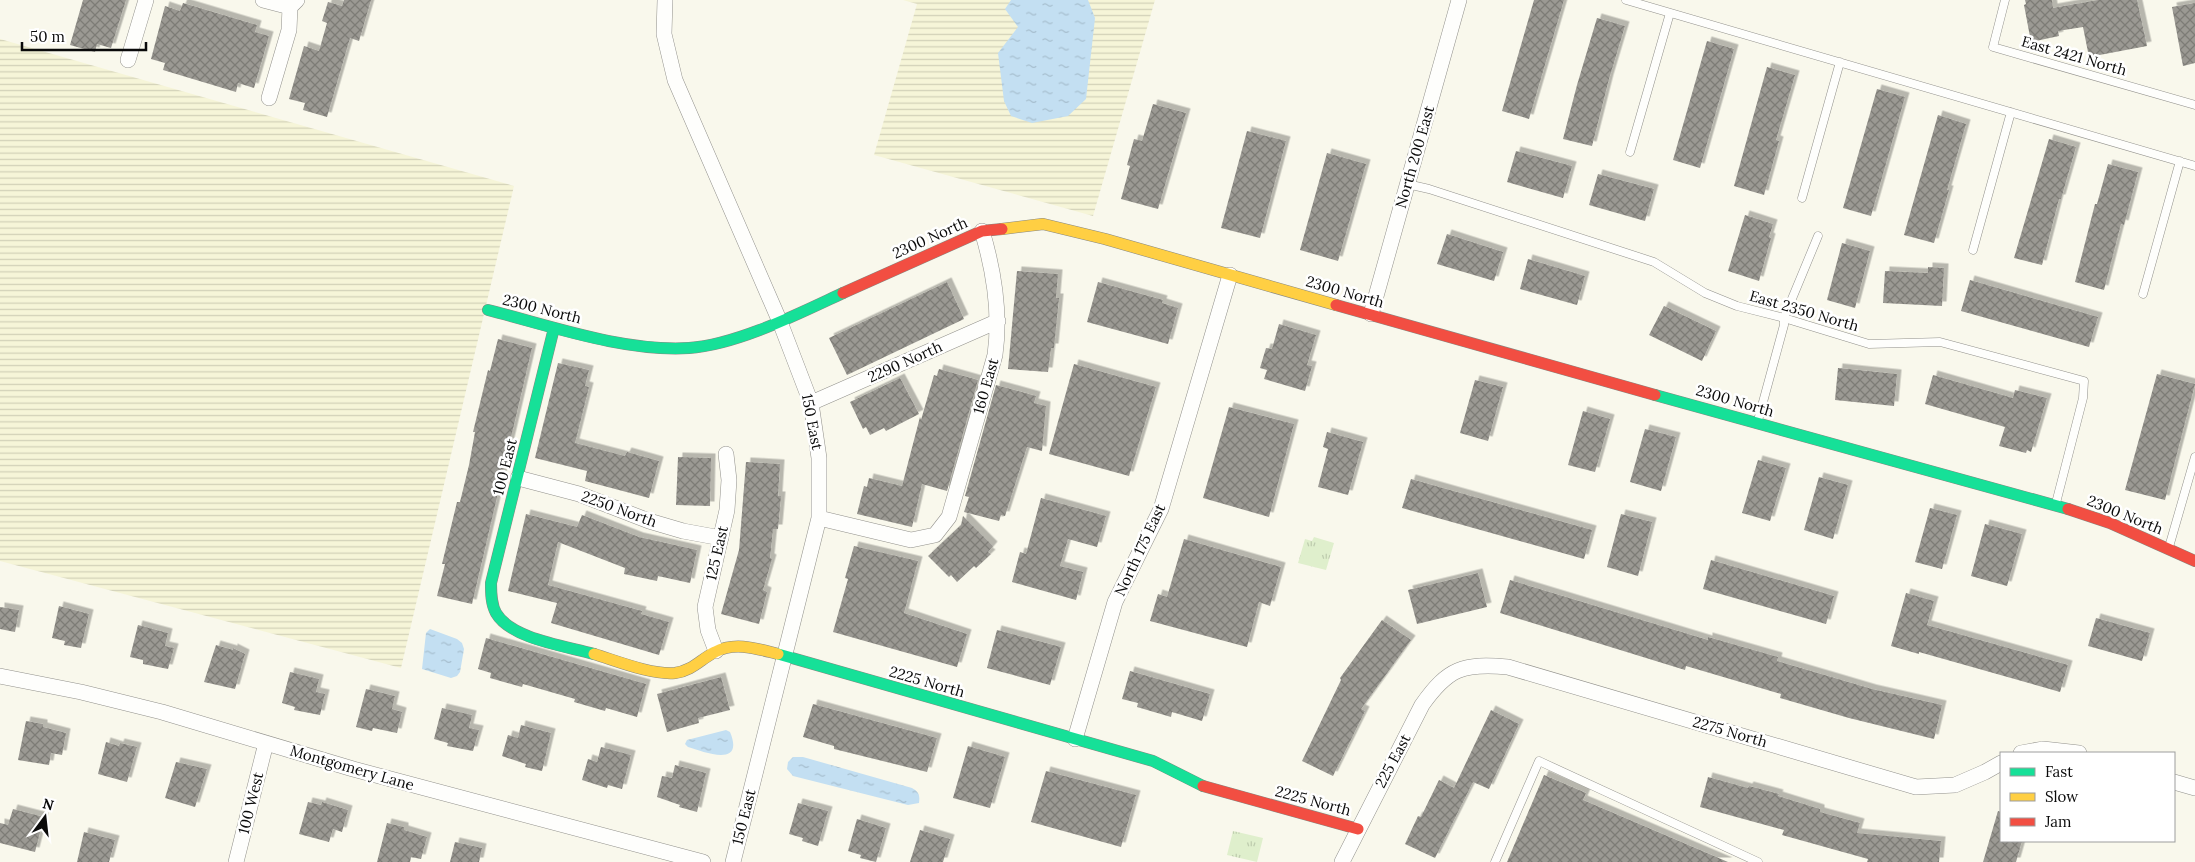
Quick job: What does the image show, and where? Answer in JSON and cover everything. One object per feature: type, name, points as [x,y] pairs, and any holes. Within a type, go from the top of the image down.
[{"type":"street","points":[[128,60],[146,0]]},
{"type":"street","points":[[263,0],[293,4],[289,30],[269,98]]},
{"type":"street","name":"150 East","points":[[665,0],[664,34],[675,80],[780,322],[811,403],[819,458],[820,518],[732,862]]},
{"type":"street","name":"North 200 East","points":[[1371,314],[1459,0]]},
{"type":"street","name":"2300 North","points":[[488,310],[631,346],[690,348],[725,341],[780,322],[982,231],[1043,224],[1371,314],[1757,424],[2055,505],[2110,523],[2195,561]]},
{"type":"street","name":"160 East","points":[[820,518],[911,540],[935,535],[949,518],[995,354],[998,321],[991,260],[982,231]]},
{"type":"street","name":"North 175 East","points":[[1075,739],[1115,602],[1161,510],[1230,275]]},
{"type":"street","name":"2290 North","points":[[811,403],[998,321]]},
{"type":"street","name":"100 East","points":[[495,613],[490,597],[491,583],[554,328]]},
{"type":"street","name":"125 East","points":[[716,651],[708,630],[705,606],[727,510],[729,480],[726,454]]},
{"type":"street","name":"2250 North","points":[[518,478],[579,494],[649,521],[684,531],[721,538]]},
{"type":"street","name":"2225 North","points":[[495,613],[506,625],[519,633],[657,672],[675,674],[691,668],[716,651],[736,646],[756,648],[1158,763],[1207,788],[1358,829]]},
{"type":"street","name":"2275 North","points":[[1456,671],[1480,665],[1508,667],[1916,787],[1955,785],[1986,772],[2000,764]]},
{"type":"street","name":"225 East","points":[[1342,862],[1422,705],[1437,684],[1456,671]]},
{"type":"street","name":"Montgomery Lane","points":[[0,676],[119,700],[353,769],[703,862]]},
{"type":"street","name":"100 West","points":[[236,862],[266,744]]},
{"type":"street","points":[[2026,752],[2043,749],[2070,752]]},
{"type":"street","points":[[2175,782],[2195,788]]},
{"type":"lane","points":[[1626,0],[2195,166]]},
{"type":"lane","name":"East 2421 North","points":[[2006,0],[1993,47],[2195,106]]},
{"type":"lane","points":[[1630,152],[1670,13]]},
{"type":"lane","points":[[1802,198],[1840,62]]},
{"type":"lane","points":[[1973,250],[2010,112]]},
{"type":"lane","points":[[2143,294],[2180,161]]},
{"type":"lane","name":"East 2350 North","points":[[1407,184],[1429,189],[1654,262],[1705,292],[1737,306],[1869,344],[1940,342],[2084,381],[2083,398],[2055,505]]},
{"type":"lane","points":[[1757,424],[1784,325],[1784,318],[1818,236]]},
{"type":"lane","points":[[2168,549],[2192,483],[2195,457]]},
{"type":"lane","points":[[1496,862],[1539,761],[1758,862]]},
{"type":"green space","points":[[903,0],[1155,0],[1093,216],[874,155],[917,4]]},
{"type":"green space","points":[[0,39],[514,186],[401,668],[0,561]]},
{"type":"green space","points":[[1314,537],[1334,543],[1326,570],[1298,563],[1305,539],[1312,541]]},
{"type":"green space","points":[[1233,831],[1263,838],[1257,862],[1227,855]]},
{"type":"water","points":[[1011,0],[1088,0],[1095,18],[1086,99],[1068,116],[1032,123],[1011,116],[1004,101],[998,53],[1018,27],[1005,9]]},
{"type":"water","points":[[430,629],[457,639],[462,643],[464,649],[460,672],[457,676],[451,678],[422,669],[426,633]]},
{"type":"water","points":[[726,730],[730,732],[733,743],[732,750],[728,754],[721,755],[703,752],[688,747],[685,744],[687,740]]},
{"type":"water","points":[[793,757],[803,757],[912,788],[919,794],[919,803],[908,805],[793,776],[787,769],[788,762]]},
{"type":"building","points":[[83,0],[126,0],[111,48],[97,44],[95,52],[70,45]]},
{"type":"building","points":[[344,0],[371,0],[359,41],[350,38],[327,117],[303,110],[305,103],[289,99],[304,46],[319,51],[327,23],[322,21],[328,2],[342,6]]},
{"type":"building","points":[[1534,0],[1564,0],[1529,119],[1502,111]]},
{"type":"building","points":[[2025,0],[2052,0],[2053,8],[2098,0],[2137,0],[2147,46],[2089,57],[2083,27],[2058,31],[2059,36],[2031,42],[2024,5],[2026,4]]},
{"type":"building","points":[[183,3],[257,25],[255,32],[269,36],[254,88],[238,83],[236,92],[163,70],[165,63],[151,59],[165,6],[180,11]]},
{"type":"building","points":[[2195,3],[2195,63],[2183,66],[2172,7]]},
{"type":"building","points":[[1597,18],[1625,26],[1592,146],[1563,139]]},
{"type":"building","points":[[1707,41],[1734,49],[1700,168],[1673,160]]},
{"type":"building","points":[[1767,67],[1795,75],[1776,140],[1779,141],[1764,195],[1734,186]]},
{"type":"building","points":[[1877,89],[1905,97],[1871,216],[1843,208]]},
{"type":"building","points":[[1153,104],[1186,113],[1158,209],[1121,199],[1130,166],[1127,165],[1134,139],[1142,141]]},
{"type":"building","points":[[1938,115],[1966,124],[1934,243],[1904,235]]},
{"type":"building","points":[[1247,131],[1286,141],[1260,238],[1221,228]]},
{"type":"building","points":[[2049,139],[2076,147],[2061,199],[2059,199],[2042,265],[2014,258]]},
{"type":"building","points":[[1516,151],[1572,166],[1563,198],[1507,182]]},
{"type":"building","points":[[1327,153],[1366,164],[1338,261],[1300,250]]},
{"type":"building","points":[[2108,164],[2138,172],[2124,225],[2121,224],[2104,290],[2075,282],[2095,204],[2097,204]]},
{"type":"building","points":[[1598,174],[1654,189],[1645,221],[1589,205]]},
{"type":"building","points":[[1745,215],[1773,224],[1759,281],[1728,271]]},
{"type":"building","points":[[1447,234],[1503,252],[1494,281],[1437,264]]},
{"type":"building","points":[[1842,243],[1870,251],[1855,308],[1827,300]]},
{"type":"building","points":[[1528,259],[1585,276],[1577,305],[1520,289]]},
{"type":"building","points":[[1928,267],[1944,268],[1942,306],[1883,303],[1885,271],[1928,273]]},
{"type":"building","points":[[1017,271],[1058,274],[1056,298],[1059,298],[1054,348],[1051,348],[1048,372],[1008,369]]},
{"type":"building","points":[[1970,280],[2098,317],[2089,347],[1961,311]]},
{"type":"building","points":[[947,282],[964,319],[847,375],[829,338]]},
{"type":"building","points":[[1098,282],[1163,300],[1162,303],[1178,308],[1168,344],[1087,322]]},
{"type":"building","points":[[1664,306],[1716,331],[1702,361],[1649,335]]},
{"type":"building","points":[[1279,324],[1316,335],[1307,365],[1312,366],[1305,391],[1264,379],[1267,370],[1260,368],[1266,348],[1272,349]]},
{"type":"building","points":[[498,339],[532,348],[472,604],[437,596],[445,564],[442,564],[457,502],[460,502],[469,465],[475,432],[473,432],[488,370],[490,371]]},
{"type":"building","points":[[558,363],[589,370],[585,386],[589,387],[575,443],[625,456],[627,452],[659,461],[649,498],[585,481],[587,471],[535,458]]},
{"type":"building","points":[[1074,364],[1156,387],[1129,476],[1049,454]]},
{"type":"building","points":[[1838,368],[1897,374],[1894,406],[1835,400]]},
{"type":"building","points":[[939,369],[978,380],[947,491],[922,484],[912,527],[857,514],[864,486],[867,487],[869,478],[902,486],[920,417],[921,420],[934,375],[937,376]]},
{"type":"building","points":[[2157,374],[2195,384],[2165,500],[2125,490]]},
{"type":"building","points":[[1933,375],[2013,398],[2015,390],[2047,398],[2031,452],[2027,450],[2026,453],[1999,446],[2005,427],[1925,404]]},
{"type":"building","points":[[900,378],[919,414],[886,431],[884,428],[870,435],[866,427],[863,429],[850,402]]},
{"type":"building","points":[[1475,380],[1503,387],[1488,441],[1460,433]]},
{"type":"building","points":[[996,385],[1036,396],[1034,403],[1046,406],[1042,451],[1027,447],[1005,516],[1001,515],[999,521],[964,512],[969,497],[965,496]]},
{"type":"building","points":[[1229,407],[1294,424],[1269,517],[1203,498]]},
{"type":"building","points":[[1583,411],[1610,419],[1595,472],[1568,465]]},
{"type":"building","points":[[1645,429],[1676,437],[1661,491],[1630,482]]},
{"type":"building","points":[[1327,432],[1363,442],[1348,495],[1318,487],[1328,449],[1323,447]]},
{"type":"building","points":[[678,457],[711,458],[710,506],[676,505]]},
{"type":"building","points":[[1758,460],[1786,468],[1770,521],[1742,513]]},
{"type":"building","points":[[746,462],[780,464],[778,496],[781,496],[778,529],[773,529],[770,558],[772,559],[763,590],[767,592],[759,624],[721,614],[739,550]]},
{"type":"building","points":[[1819,477],[1848,485],[1833,539],[1804,530]]},
{"type":"building","points":[[1411,479],[1592,530],[1584,559],[1402,508]]},
{"type":"building","points":[[1041,498],[1106,516],[1097,547],[1068,539],[1060,566],[1083,572],[1076,600],[1012,582],[1020,552],[1026,554]]},
{"type":"building","points":[[1930,508],[1957,515],[1942,569],[1915,562]]},
{"type":"building","points":[[526,514],[577,527],[582,515],[639,537],[697,550],[690,583],[658,576],[657,581],[624,574],[625,568],[558,542],[548,585],[642,611],[641,614],[669,622],[659,655],[551,623],[557,603],[508,591]]},
{"type":"building","points":[[1621,514],[1652,522],[1638,576],[1607,567]]},
{"type":"building","points":[[963,516],[993,546],[988,552],[991,554],[976,568],[974,566],[957,582],[951,575],[949,577],[928,556],[961,525]]},
{"type":"building","points":[[1985,524],[2022,534],[2007,586],[1971,576]]},
{"type":"building","points":[[1184,539],[1281,567],[1270,606],[1259,602],[1247,647],[1150,621],[1158,594],[1167,597]]},
{"type":"building","points":[[854,546],[918,561],[904,613],[967,634],[957,667],[833,632],[848,579],[845,578]]},
{"type":"building","points":[[1711,560],[1834,596],[1826,624],[1703,589]]},
{"type":"building","points":[[1478,573],[1487,607],[1417,624],[1408,590]]},
{"type":"building","points":[[1510,580],[1708,640],[1708,637],[1778,657],[1777,661],[1872,689],[1942,705],[1934,739],[1849,718],[1780,698],[1781,694],[1686,666],[1685,670],[1500,613]]},
{"type":"building","points":[[1906,593],[1934,601],[1927,625],[2068,665],[2060,692],[1919,652],[1919,654],[1891,646]]},
{"type":"building","points":[[59,606],[89,614],[81,648],[64,645],[65,641],[52,638]]},
{"type":"building","points":[[0,607],[19,610],[15,632],[0,629]]},
{"type":"building","points":[[2096,618],[2150,633],[2142,661],[2088,646]]},
{"type":"building","points":[[1382,620],[1411,640],[1361,709],[1365,711],[1333,776],[1302,761],[1341,680],[1340,678]]},
{"type":"building","points":[[138,625],[168,633],[165,646],[174,648],[168,669],[143,664],[143,660],[130,657]]},
{"type":"building","points":[[997,630],[1061,647],[1050,685],[987,668]]},
{"type":"building","points":[[486,638],[646,684],[637,717],[606,708],[605,711],[574,702],[575,699],[523,684],[522,687],[490,678],[491,673],[478,669]]},
{"type":"building","points":[[216,645],[233,650],[233,648],[245,654],[235,689],[204,682]]},
{"type":"building","points":[[1130,671],[1210,694],[1202,721],[1172,712],[1171,717],[1137,707],[1138,703],[1122,699]]},
{"type":"building","points":[[290,672],[319,679],[316,692],[325,694],[320,715],[294,710],[295,707],[282,703]]},
{"type":"building","points":[[721,677],[730,710],[698,718],[699,723],[667,732],[657,694]]},
{"type":"building","points":[[366,689],[395,696],[392,709],[402,712],[397,733],[373,728],[372,731],[356,727]]},
{"type":"building","points":[[813,704],[937,738],[927,772],[834,749],[834,746],[803,737]]},
{"type":"building","points":[[442,708],[472,715],[469,728],[479,730],[473,751],[447,746],[448,743],[434,739]]},
{"type":"building","points":[[1491,710],[1519,724],[1489,789],[1473,782],[1435,858],[1405,844],[1418,816],[1421,817],[1439,780],[1454,788]]},
{"type":"building","points":[[26,721],[43,724],[43,727],[66,733],[62,755],[51,753],[49,765],[18,760]]},
{"type":"building","points":[[521,725],[551,733],[542,771],[525,767],[526,764],[502,756],[508,735],[518,738]]},
{"type":"building","points":[[106,742],[119,746],[120,743],[137,747],[127,782],[98,774]]},
{"type":"building","points":[[968,746],[1005,757],[990,808],[953,798]]},
{"type":"building","points":[[601,747],[631,755],[622,789],[608,785],[607,788],[582,780],[588,759],[597,762]]},
{"type":"building","points":[[176,762],[207,769],[195,807],[165,798]]},
{"type":"building","points":[[675,765],[706,773],[697,812],[679,807],[680,805],[657,797],[662,776],[672,778]]},
{"type":"building","points":[[1046,771],[1136,795],[1121,847],[1031,822]]},
{"type":"building","points":[[1544,775],[1586,793],[1583,800],[1728,862],[1507,862]]},
{"type":"building","points":[[1708,777],[1779,794],[1778,796],[1820,809],[1820,812],[1860,823],[1857,833],[1941,841],[1939,862],[1867,862],[1868,859],[1782,835],[1784,830],[1700,807]]},
{"type":"building","points":[[308,802],[321,805],[322,802],[348,810],[342,832],[333,829],[329,842],[299,834]]},
{"type":"building","points":[[798,803],[828,811],[818,846],[802,841],[803,838],[789,834]]},
{"type":"building","points":[[13,809],[44,817],[35,852],[0,843],[0,823],[8,825]]},
{"type":"building","points":[[1998,811],[2000,812],[2000,842],[2022,842],[2016,862],[1983,862]]},
{"type":"building","points":[[857,819],[886,828],[876,862],[860,858],[861,855],[848,851]]},
{"type":"building","points":[[387,823],[404,827],[404,830],[427,837],[421,859],[411,857],[410,862],[377,862]]},
{"type":"building","points":[[920,830],[950,839],[943,862],[910,862]]},
{"type":"building","points":[[84,832],[115,840],[109,862],[77,862]]},
{"type":"building","points":[[455,842],[482,848],[479,862],[450,862]]},
{"type":"traffic: fast","points":[[488,310],[613,342],[664,348],[689,348],[708,346],[747,335],[843,293]]},
{"type":"traffic: fast","points":[[554,328],[491,583],[492,598],[496,613],[503,622],[514,629],[540,640],[594,654]]},
{"type":"traffic: fast","points":[[1655,395],[2068,509]]},
{"type":"traffic: fast","points":[[778,654],[1153,761],[1203,786]]},
{"type":"traffic: slow","points":[[1002,229],[1043,224],[1105,239],[1336,305]]},
{"type":"traffic: slow","points":[[594,654],[634,667],[666,673],[686,670],[715,652],[730,647],[746,647],[778,654]]},
{"type":"traffic: jam","points":[[843,293],[982,231],[1002,229]]},
{"type":"traffic: jam","points":[[1336,305],[1655,395]]},
{"type":"traffic: jam","points":[[2068,509],[2110,523],[2195,561]]},
{"type":"traffic: jam","points":[[1203,786],[1358,829]]}]
